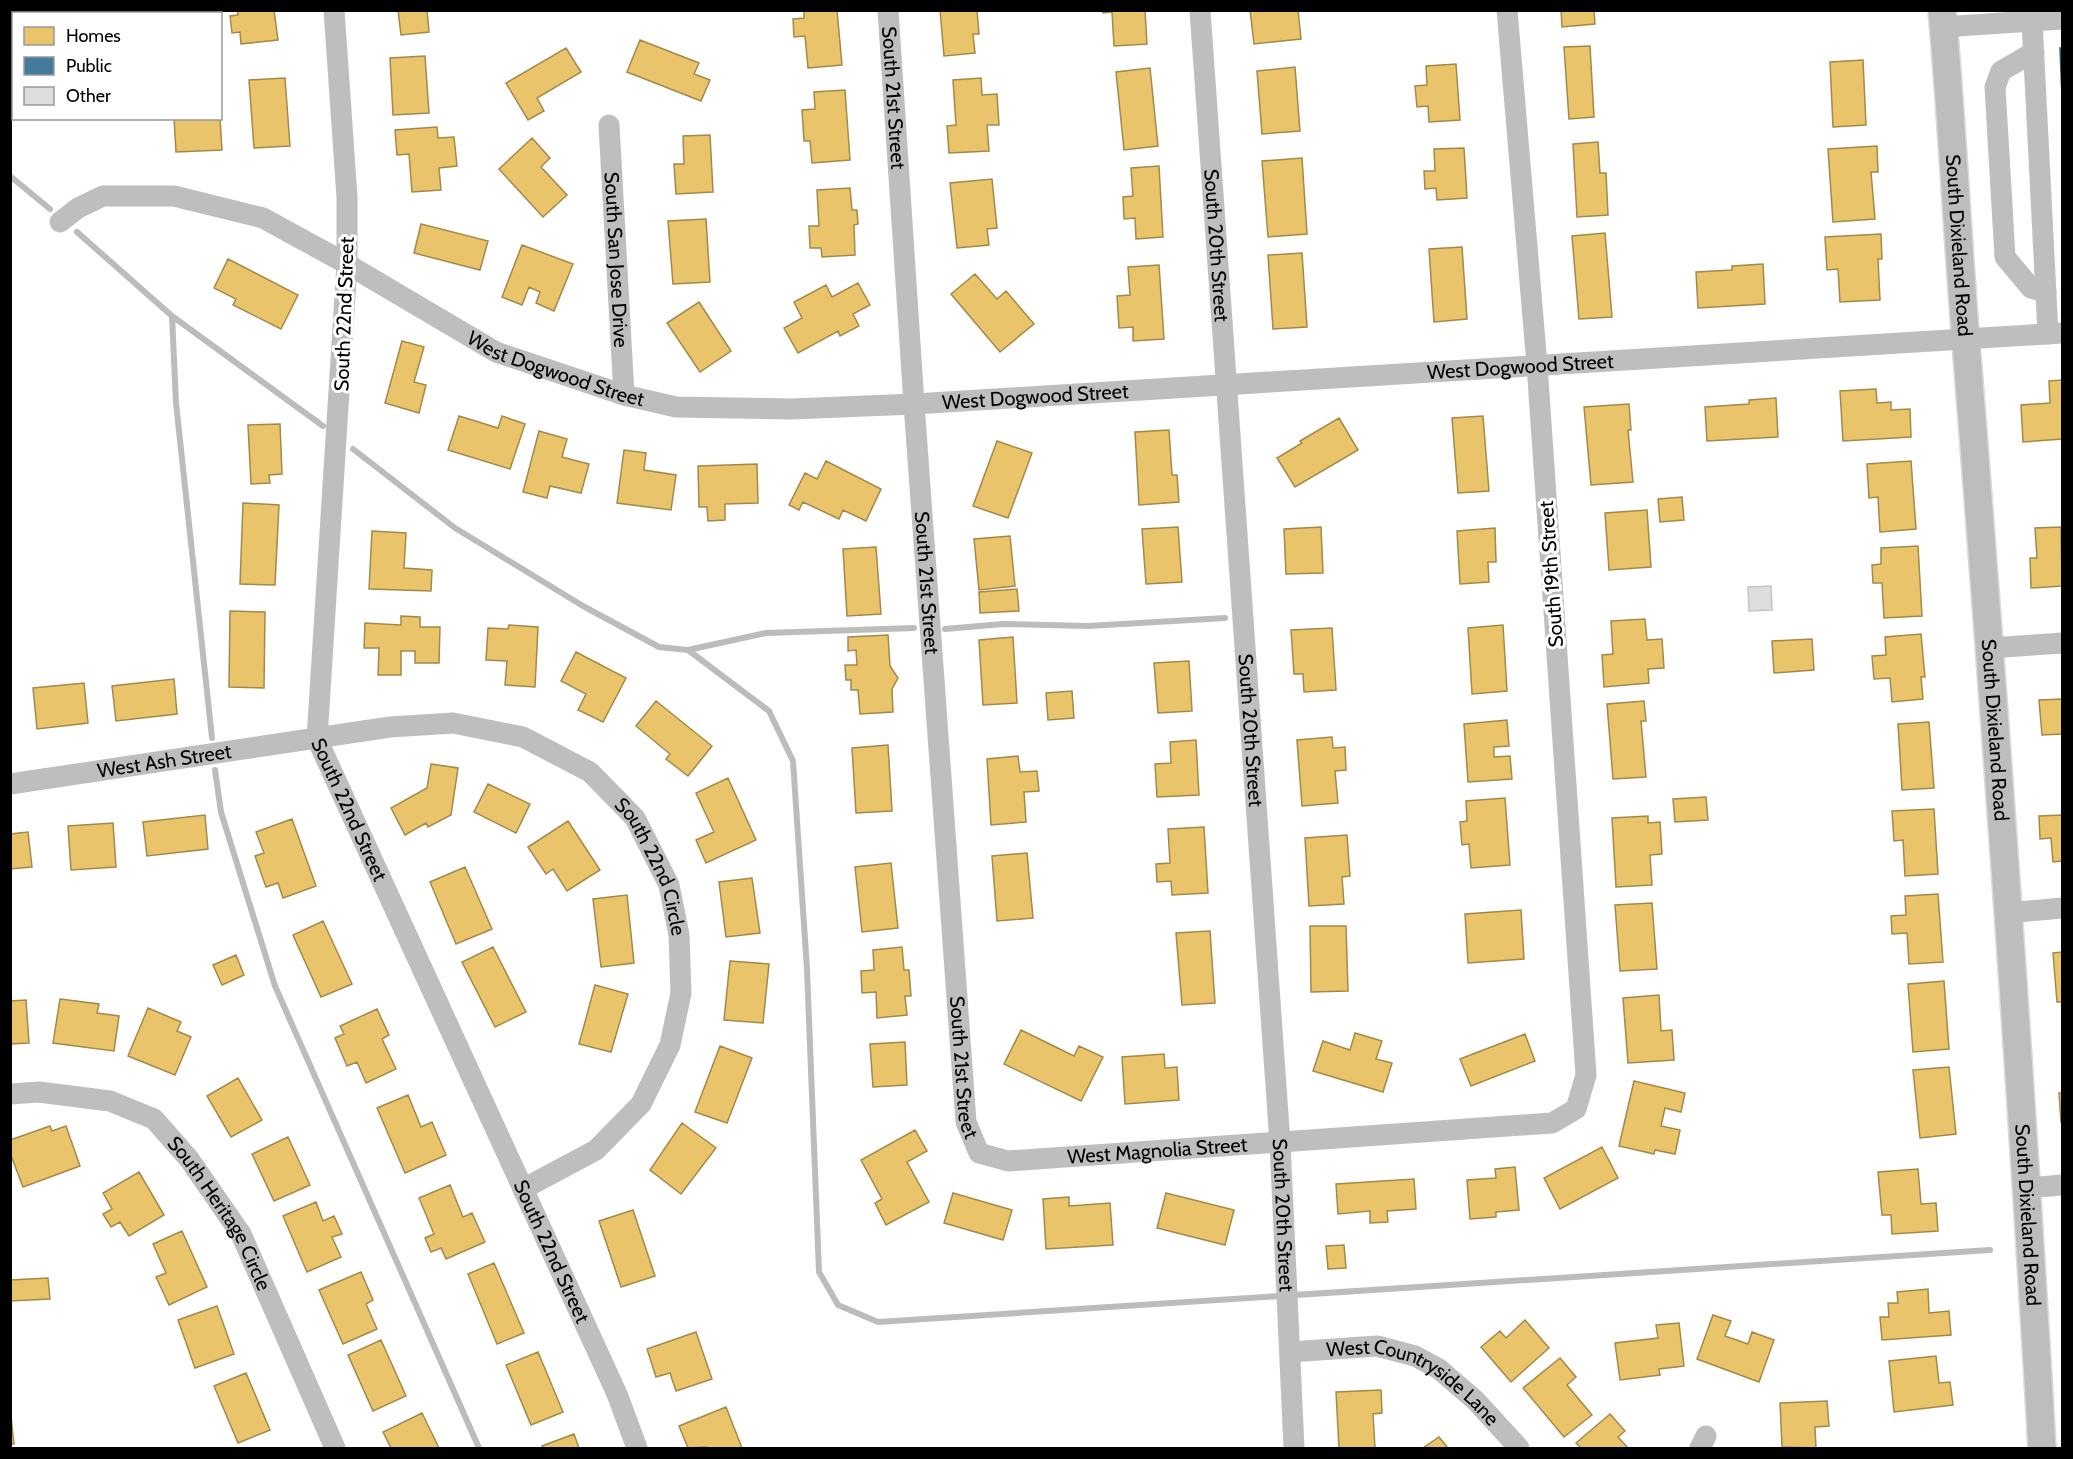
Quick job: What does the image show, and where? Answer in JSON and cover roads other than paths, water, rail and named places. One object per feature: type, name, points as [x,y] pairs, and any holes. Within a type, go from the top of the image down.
[{"type":"main road","name":"South Dixieland Road","points":[[1943,19],[1965,338],[1990,648],[2006,913],[2027,1188],[2042,1449]]},
{"type":"street","name":"South 22nd Street","points":[[334,10],[347,197],[347,264],[317,739],[617,1394],[637,1449]]},
{"type":"street","name":"South 21st Street","points":[[888,10],[966,1122],[979,1153]]},
{"type":"street","name":"South 20th Street","points":[[1200,10],[1280,1143],[1294,1449]]},
{"type":"street","name":"South 19th Street","points":[[1508,10],[1537,365],[1586,1075],[1576,1109],[1552,1123]]},
{"type":"street","points":[[1943,19],[2002,17],[2032,21],[2062,19]]},
{"type":"street","points":[[2032,21],[2046,292],[2055,334]]},
{"type":"street","points":[[2034,52],[2001,71],[1995,87],[2005,257],[2031,288],[2046,292]]},
{"type":"street","name":"South San Jose Drive","points":[[609,125],[624,395]]},
{"type":"street","name":"West Dogwood Street","points":[[60,222],[78,208],[103,196],[174,196],[263,218],[347,264],[496,352],[624,395],[676,407],[792,409],[914,404],[2055,334]]},
{"type":"street","points":[[1990,648],[2062,643]]},
{"type":"street","name":"South 22nd Circle","points":[[317,739],[390,727],[453,723],[523,737],[590,772],[628,810],[635,818],[669,885],[680,935],[681,993],[670,1045],[641,1104],[596,1150],[523,1189]]},
{"type":"street","name":"West Ash Street","points":[[10,784],[317,739]]},
{"type":"street","points":[[2006,913],[2062,908]]},
{"type":"street","name":"South Heritage Circle","points":[[10,1094],[39,1092],[110,1101],[154,1119],[189,1159],[241,1234],[335,1449]]},
{"type":"street","name":"West Magnolia Street","points":[[979,1153],[1008,1161],[1552,1123]]},
{"type":"street","points":[[2027,1188],[2062,1185]]},
{"type":"street","name":"West Countryside Lane","points":[[1290,1352],[1377,1346],[1415,1356],[1439,1369],[1476,1401],[1520,1449]]},
{"type":"waterway","points":[[10,176],[50,209]]},
{"type":"waterway","points":[[77,232],[172,316],[323,426]]},
{"type":"waterway","points":[[172,316],[176,403],[212,738]]},
{"type":"waterway","points":[[353,449],[455,528],[583,606],[659,647],[688,650],[769,711],[793,761],[807,969],[819,1272],[838,1305],[878,1322],[1990,1250]]},
{"type":"waterway","points":[[945,629],[1003,624],[1088,626],[1225,618]]},
{"type":"waterway","points":[[688,650],[766,633],[914,628]]},
{"type":"waterway","points":[[215,770],[221,812],[275,986],[479,1448]]}]
